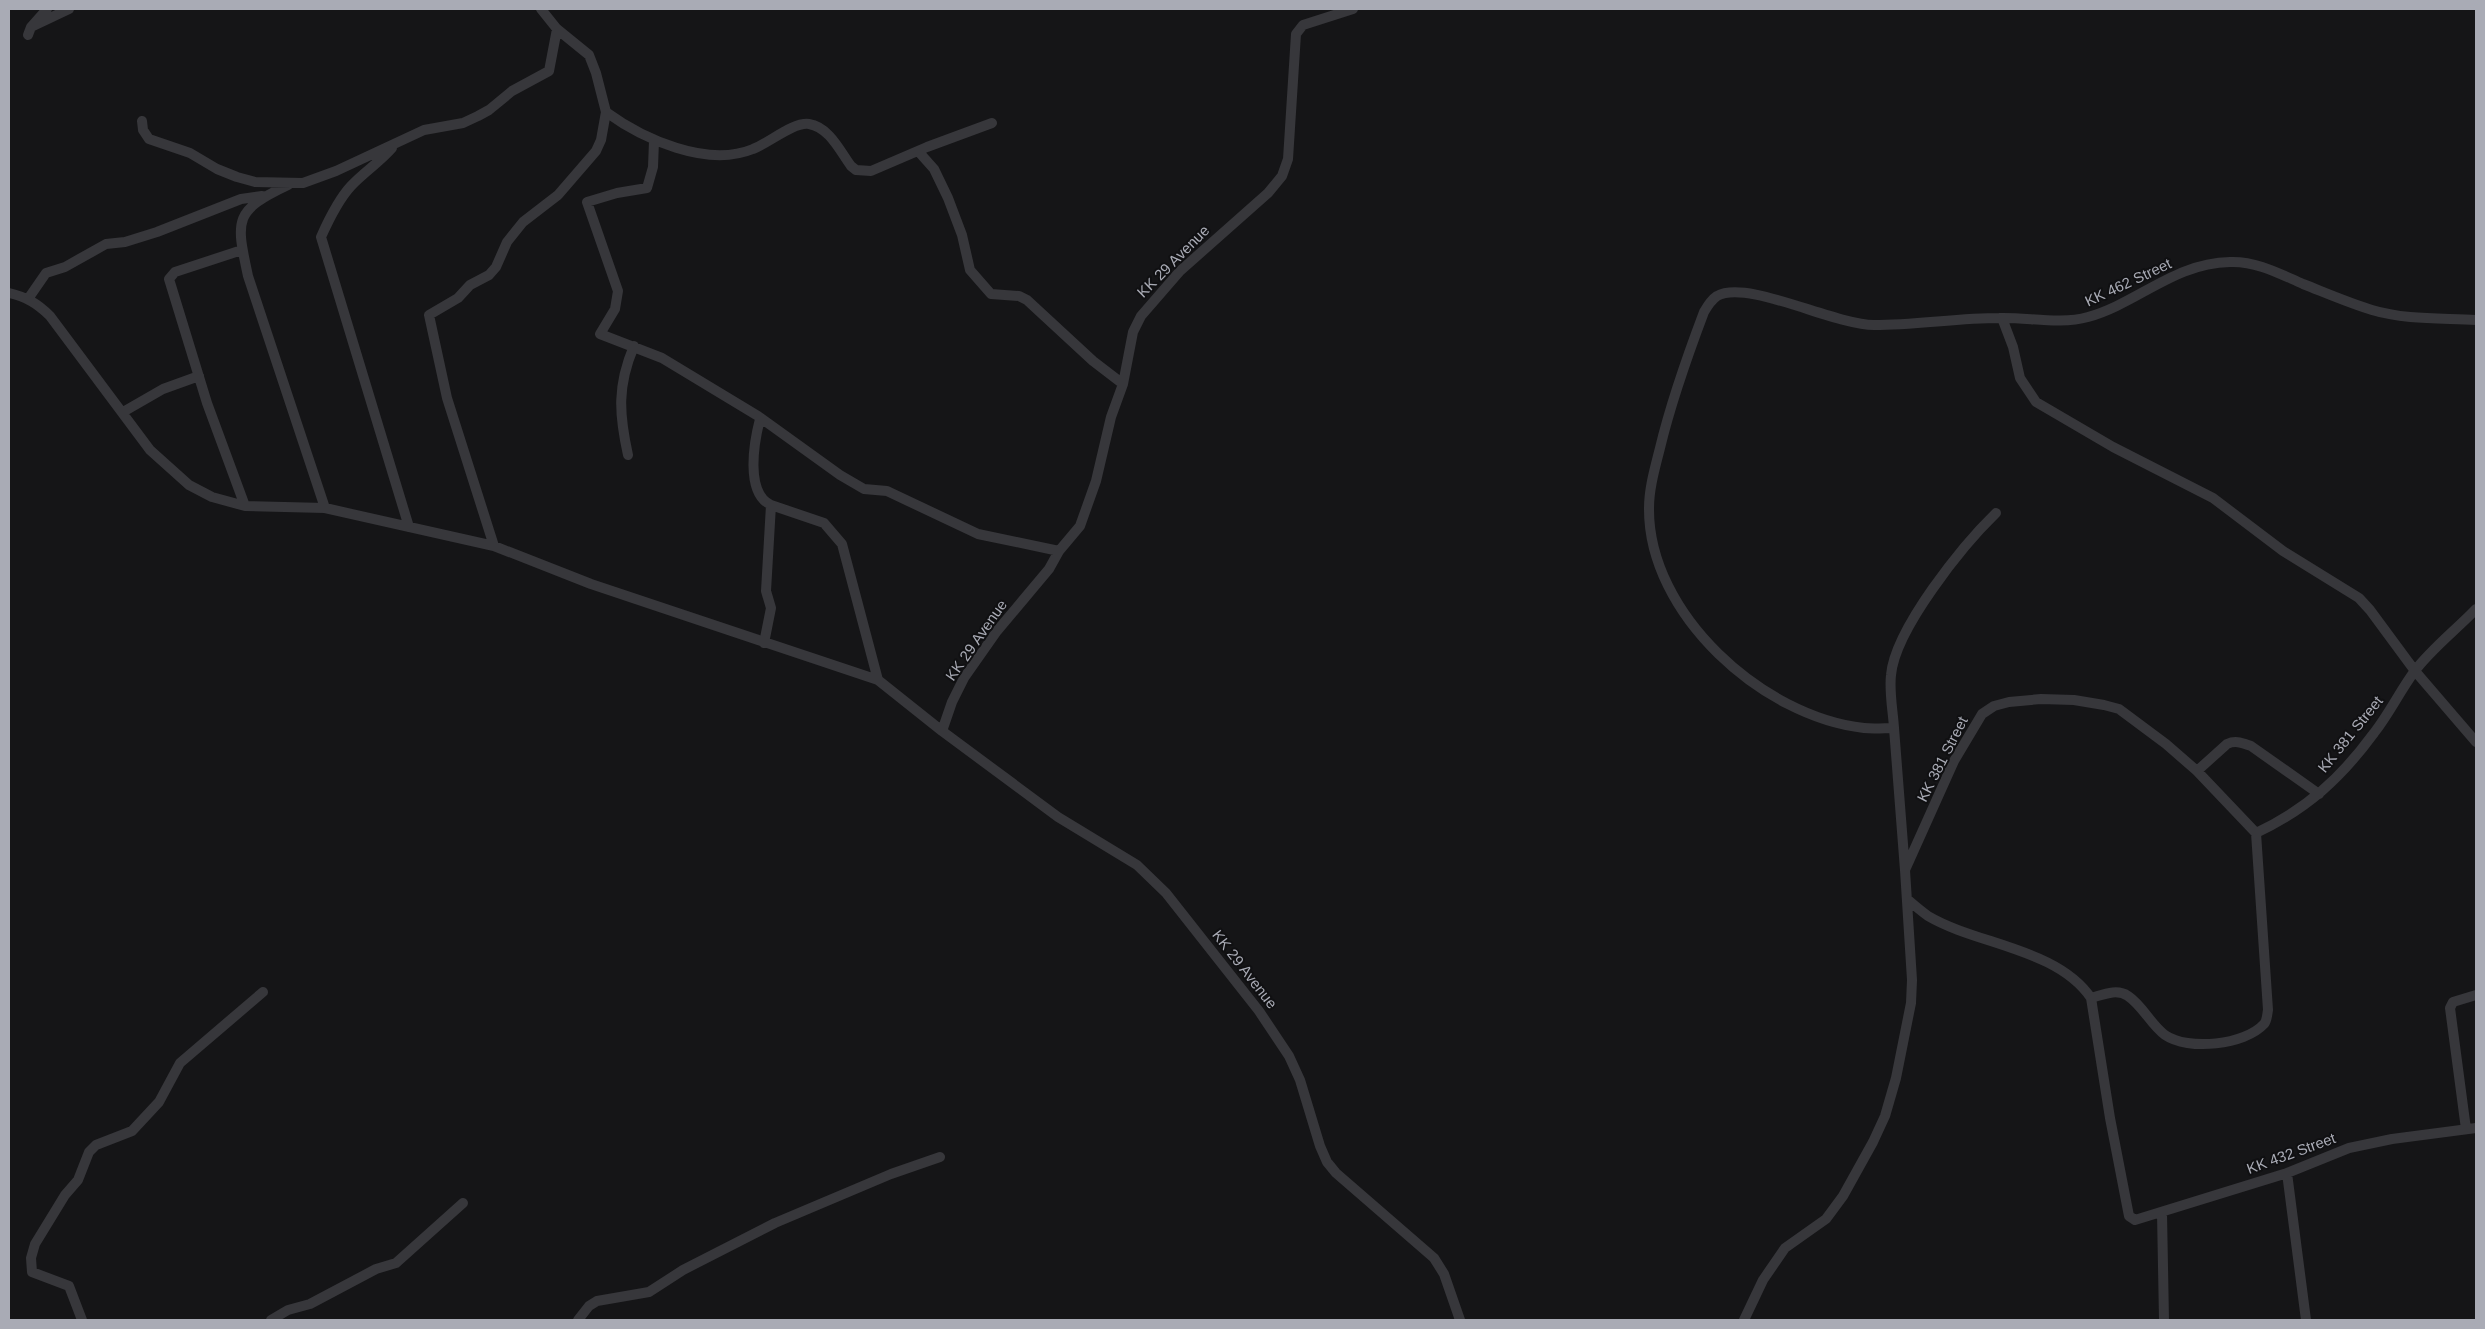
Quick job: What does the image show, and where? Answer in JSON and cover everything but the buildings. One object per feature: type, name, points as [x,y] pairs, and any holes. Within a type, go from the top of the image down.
[{"type":"street","points":[[47,9],[30,31],[69,9]]},
{"type":"street","points":[[494,546],[447,398],[429,315],[458,298],[470,285],[489,275],[496,267],[507,242],[523,222],[558,195],[596,151],[601,140],[606,112],[593,62],[582,49],[557,29],[541,9]]},
{"type":"street","name":"KK 29 Avenue","points":[[1353,9],[1303,25],[1299,28],[1296,34],[1288,159],[1282,176],[1268,193],[1180,271],[1147,308],[1134,332],[1123,384],[1111,417],[1096,481],[1080,526],[1059,551],[1049,569],[997,631],[964,678],[952,702],[942,730],[1058,817],[1137,865],[1166,894],[1259,1011],[1289,1056],[1300,1080],[1327,1162],[1336,1173],[1434,1258],[1444,1274],[1460,1320]]},
{"type":"street","points":[[142,121],[143,130],[149,139],[190,153],[217,169],[255,182],[302,183],[396,144],[424,130],[462,122],[478,116],[512,91],[549,71],[557,29]]},
{"type":"street","points":[[606,112],[654,141],[701,153],[737,154],[753,149],[795,126],[808,124],[829,135],[851,166],[856,170],[871,171],[918,151],[992,124]]},
{"type":"street","points":[[654,141],[653,167],[647,188],[617,193],[587,202],[618,290],[615,310],[600,334],[662,358],[760,419],[840,475],[864,489],[887,491],[978,534],[1059,551]]},
{"type":"street","points":[[396,144],[378,164],[351,186],[334,209],[321,237],[409,527]]},
{"type":"street","points":[[918,151],[934,169],[948,198],[962,235],[970,270],[986,290],[991,294],[1019,296],[1027,300],[1093,361],[1123,384]]},
{"type":"street","points":[[292,183],[251,205],[242,217],[242,250],[248,276],[325,508]]},
{"type":"street","points":[[28,298],[46,273],[65,267],[106,244],[126,242],[157,232],[241,199],[268,195]]},
{"type":"street","points":[[242,250],[175,272],[169,279],[199,376],[245,506]]},
{"type":"street","name":"KK 462 Street","points":[[1894,728],[1865,728],[1834,722],[1805,711],[1768,692],[1708,645],[1691,625],[1675,601],[1663,575],[1649,524],[1652,476],[1668,414],[1704,312],[1710,302],[1718,296],[1737,292],[1758,295],[1819,315],[1865,325],[2002,318],[2062,320],[2086,318],[2100,314],[2144,290],[2196,267],[2229,262],[2256,265],[2373,310],[2397,316],[2476,320]]},
{"type":"street","points":[[9,293],[28,298],[50,316],[150,450],[189,485],[212,497],[245,506],[325,508],[494,546],[591,584],[878,680],[942,730]]},
{"type":"street","points":[[2002,318],[2013,348],[2020,378],[2036,402],[2113,448],[2213,498],[2283,551],[2359,598],[2415,671],[2476,742]]},
{"type":"street","points":[[628,455],[622,428],[620,391],[624,368],[634,346]]},
{"type":"street","points":[[123,412],[163,389],[199,376]]},
{"type":"street","points":[[760,419],[753,448],[758,494],[763,501],[771,505],[824,524],[842,544],[878,680]]},
{"type":"street","points":[[764,643],[771,608],[766,591],[771,505]]},
{"type":"street","points":[[1905,870],[1891,674],[1901,643],[1942,576],[1980,528],[1996,513]]},
{"type":"street","name":"KK 381 Street","points":[[1745,1317],[1763,1280],[1785,1248],[1826,1219],[1843,1196],[1885,1116],[1896,1078],[1911,1003],[1912,980],[1905,870],[1968,736],[1982,714],[1994,706],[2009,702],[2041,699],[2104,704],[2130,717],[2197,771],[2256,832],[2285,819],[2320,794],[2345,769],[2375,733],[2415,671],[2476,609]]},
{"type":"street","points":[[2197,771],[2227,744],[2233,741],[2241,742],[2251,746],[2320,794]]},
{"type":"street","points":[[1907,900],[1927,916],[2054,967],[2082,986],[2091,998],[2114,992],[2128,995],[2166,1036],[2195,1044],[2216,1044],[2254,1033],[2265,1023],[2268,1010],[2268,984],[2256,832]]},
{"type":"street","points":[[82,1320],[69,1286],[32,1272],[31,1258],[42,1231],[64,1195],[78,1180],[89,1152],[96,1145],[132,1131],[159,1102],[180,1063],[263,992]]},
{"type":"street","points":[[2471,1129],[2450,1008],[2453,1002],[2476,995]]},
{"type":"street","name":"KK 432 Street","points":[[2091,998],[2110,1118],[2128,1208],[2130,1216],[2135,1220],[2287,1172],[2349,1148],[2392,1139],[2471,1129]]},
{"type":"street","points":[[578,1320],[589,1306],[597,1300],[649,1292],[682,1270],[775,1223],[891,1174],[940,1157]]},
{"type":"street","points":[[2287,1172],[2306,1320]]},
{"type":"street","points":[[271,1320],[288,1310],[310,1304],[376,1269],[396,1263],[463,1203]]},
{"type":"street","points":[[2162,1213],[2164,1320]]}]
